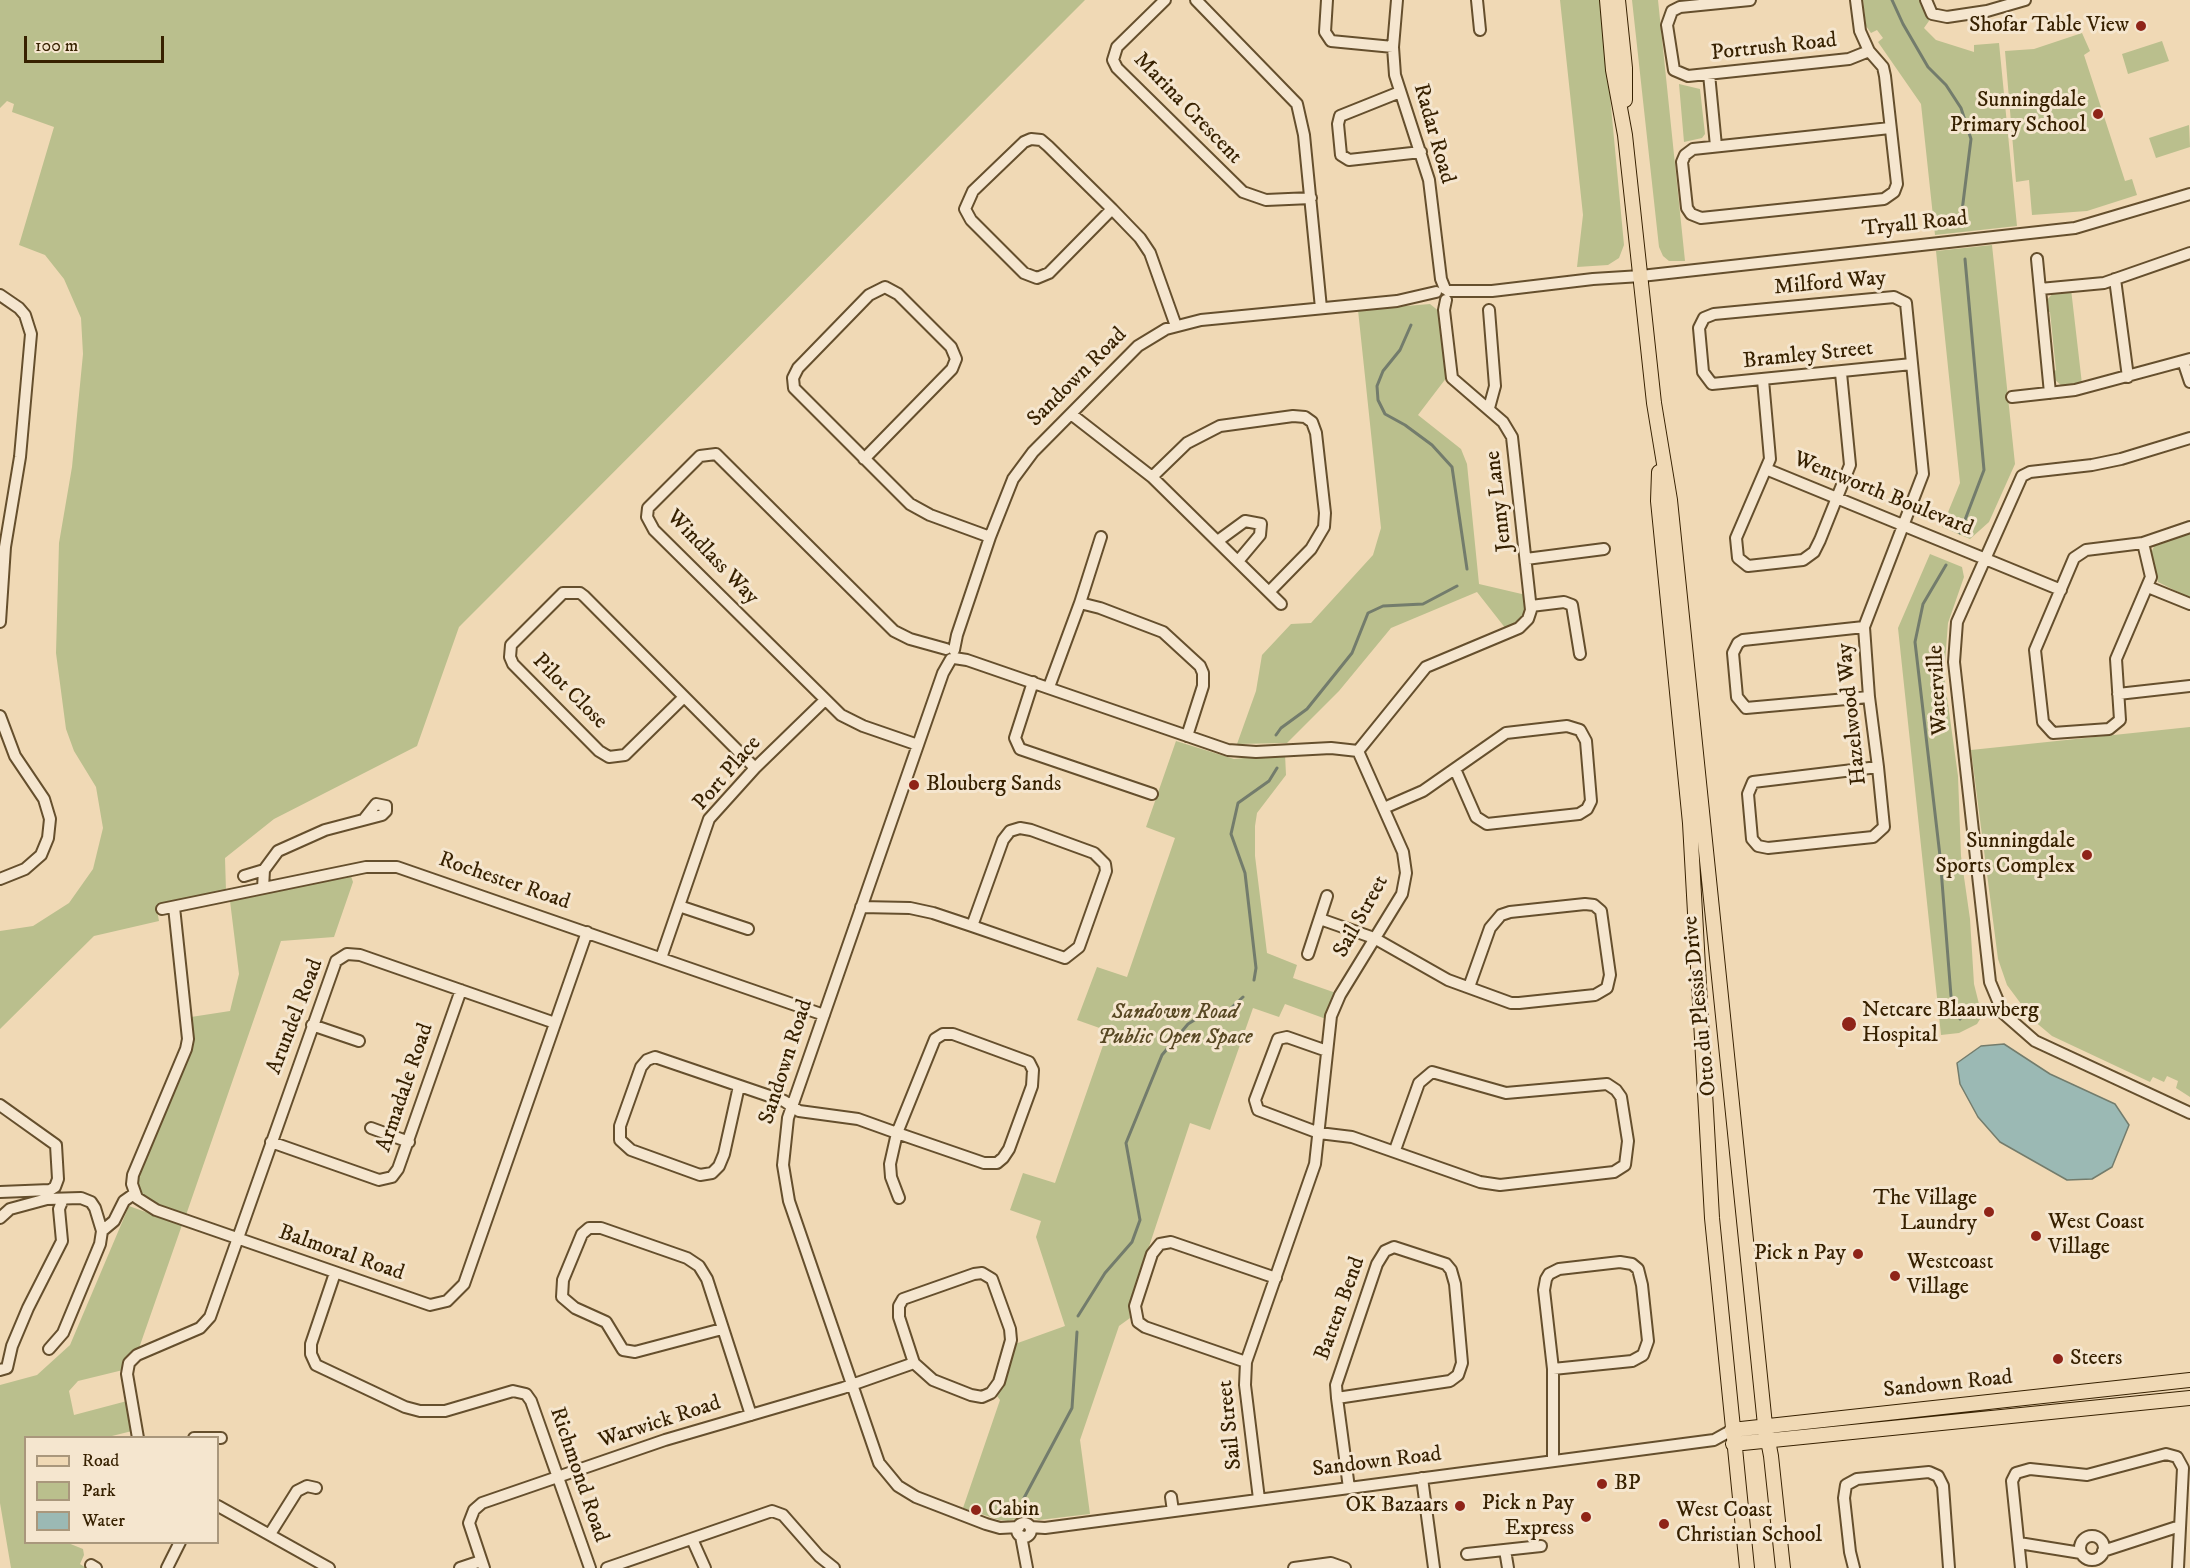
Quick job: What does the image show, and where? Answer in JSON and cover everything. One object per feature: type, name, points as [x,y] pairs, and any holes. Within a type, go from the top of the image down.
[{"type":"main road","points":[[1607,0],[1612,70],[1625,135]]},
{"type":"main road","points":[[1618,0],[1625,68],[1625,135]]},
{"type":"main road","name":"Otto du Plessis Drive","points":[[1625,135],[1659,440],[1670,501],[1765,1425],[1772,1456],[1783,1568]]},
{"type":"main road","name":"Otto du Plessis Drive","points":[[1659,440],[1658,501],[1690,824],[1712,1218],[1747,1568]]},
{"type":"main road","name":"Sandown Road","points":[[1732,1430],[2190,1380]]},
{"type":"main road","name":"Sandown Road","points":[[1733,1444],[2190,1398]]},
{"type":"street","name":"Marina Crescent","points":[[1165,0],[1117,46],[1113,60],[1117,68],[1243,192],[1266,200],[1311,198]]},
{"type":"street","points":[[1196,0],[1297,104],[1304,135],[1321,308]]},
{"type":"street","points":[[1327,0],[1324,32],[1330,41],[1393,47]]},
{"type":"street","name":"Radar Road","points":[[1397,0],[1393,47],[1400,92],[1429,180],[1442,295]]},
{"type":"street","points":[[1478,0],[1480,30]]},
{"type":"street","points":[[1697,3],[1750,0]]},
{"type":"street","points":[[1856,0],[1860,31],[1869,51],[1883,68],[1897,184],[1894,192],[1884,199],[1698,218],[1687,208],[1682,162],[1687,153],[1693,149],[1890,128]]},
{"type":"street","points":[[1926,0],[1932,14],[1947,16],[1988,11],[2025,0]]},
{"type":"street","name":"Portrush Road","points":[[1697,3],[1676,9],[1668,18],[1672,66],[1682,75],[1849,59],[1869,51]]},
{"type":"street","points":[[1709,74],[1716,146]]},
{"type":"street","points":[[1400,92],[1342,114],[1338,124],[1341,155],[1349,160],[1421,152]]},
{"type":"street","points":[[1112,209],[1049,273],[1037,278],[1024,273],[971,220],[965,208],[973,191],[1024,142],[1036,139],[1044,142],[1112,209],[1145,245],[1176,326]]},
{"type":"street","name":"Tryall Road","points":[[1641,276],[2075,228],[2190,194]]},
{"type":"street","points":[[2040,289],[2103,283],[2190,254]]},
{"type":"street","points":[[2037,259],[2050,393]]},
{"type":"street","name":"Sandown Road","points":[[1641,276],[1201,320],[1176,326],[1138,346],[1071,414],[1020,468],[1007,491],[792,1106],[785,1130],[783,1153],[786,1189],[875,1455],[885,1472],[898,1486],[916,1497],[972,1520],[1022,1533],[1259,1499],[1714,1440],[1733,1444]]},
{"type":"street","points":[[2115,279],[2128,377]]},
{"type":"street","points":[[864,459],[952,369],[956,359],[951,347],[906,301],[892,289],[885,287],[876,289],[798,368],[792,381],[794,388],[864,459],[918,510],[990,537]]},
{"type":"street","points":[[0,295],[25,315],[31,334],[20,457],[5,547],[0,622]]},
{"type":"street","name":"Jenny Lane","points":[[1442,295],[1452,378],[1507,426],[1514,442],[1531,606]]},
{"type":"street","name":"Milford Way","points":[[1708,382],[1703,372],[1699,328],[1708,316],[1894,297],[1906,303],[1923,474],[1904,526]]},
{"type":"street","points":[[1489,310],[1495,386],[1489,408]]},
{"type":"street","points":[[2012,397],[2075,390],[2187,360],[2190,382]]},
{"type":"street","name":"Bramley Street","points":[[1708,382],[1719,385],[1912,364]]},
{"type":"street","points":[[1763,380],[1770,452],[1766,469],[1736,538],[1738,558],[1745,566],[1795,562],[1810,556],[1850,465],[1841,373]]},
{"type":"street","points":[[1071,414],[1152,477],[1281,603]]},
{"type":"street","points":[[1152,477],[1187,443],[1220,426],[1293,416],[1305,417],[1312,422],[1316,433],[1325,513],[1324,527],[1311,549],[1269,591]]},
{"type":"street","name":"Waterville","points":[[2190,438],[2092,465],[2025,474],[2018,480],[1957,622],[1954,662],[1990,982],[2003,1013],[2035,1041],[2190,1113]]},
{"type":"street","name":"Windlass Way","points":[[918,745],[852,722],[825,700],[650,525],[647,517],[652,502],[700,456],[711,453],[719,456],[894,631],[950,653]]},
{"type":"street","name":"Wentworth Boulevard","points":[[1766,469],[2061,590]]},
{"type":"street","points":[[1219,540],[1245,521],[1261,523],[1260,535],[1239,560]]},
{"type":"street","name":"Hazelwood Way","points":[[1878,766],[1758,779],[1751,784],[1748,794],[1752,839],[1763,848],[1873,837],[1881,833],[1884,824],[1878,766],[1869,697],[1864,627],[1904,526]]},
{"type":"street","points":[[2143,543],[2151,577],[2116,659],[2121,715],[2112,728],[2056,734],[2044,726],[2035,650],[2079,553],[2143,543],[2190,527]]},
{"type":"street","points":[[1049,687],[1101,537]]},
{"type":"street","points":[[1526,559],[1604,549]]},
{"type":"street","points":[[2148,587],[2190,604]]},
{"type":"street","name":"Pilot Close","points":[[684,697],[625,755],[609,757],[600,751],[513,664],[510,657],[511,645],[563,593],[580,593],[684,697],[755,768]]},
{"type":"street","points":[[950,653],[1235,751],[1331,748],[1358,751],[1426,667],[1519,628],[1528,619],[1531,606],[1564,602],[1572,605],[1580,654]]},
{"type":"street","points":[[1080,603],[1155,628],[1169,636],[1200,666],[1203,673],[1203,686],[1187,736]]},
{"type":"street","points":[[1864,627],[1743,640],[1738,643],[1733,653],[1737,697],[1746,708],[1869,697]]},
{"type":"street","points":[[1033,682],[1015,738],[1020,749],[1152,794]]},
{"type":"street","points":[[2118,694],[2190,686]]},
{"type":"street","name":"Port Place","points":[[661,958],[709,819],[755,768],[825,700]]},
{"type":"street","points":[[0,716],[15,756],[44,799],[50,819],[48,838],[35,861],[16,874],[0,879]]},
{"type":"street","points":[[1384,808],[1423,791],[1506,733],[1572,726],[1580,730],[1586,741],[1591,801],[1587,809],[1579,814],[1487,824],[1476,817],[1455,769]]},
{"type":"street","name":"Sail Street","points":[[1259,1499],[1245,1385],[1246,1362],[1314,1170],[1334,1007],[1402,894],[1406,873],[1403,852],[1358,751]]},
{"type":"street","points":[[263,888],[264,870],[278,850],[289,844],[365,818]]},
{"type":"street","points":[[861,908],[910,908],[933,913],[1059,956],[1069,956],[1079,947],[1106,872],[1105,864],[1094,853],[1031,830],[1020,828],[1010,831],[1003,840],[972,926]]},
{"type":"street","name":"Rochester Road","points":[[162,909],[373,866],[397,867],[824,1015]]},
{"type":"street","points":[[244,876],[264,870]]},
{"type":"street","points":[[1308,954],[1327,896]]},
{"type":"street","points":[[1320,919],[1374,938],[1428,971],[1469,987],[1515,1003],[1602,993],[1609,984],[1610,975],[1601,911],[1594,905],[1585,904],[1510,912],[1501,915],[1490,928],[1469,987]]},
{"type":"street","points":[[679,906],[748,930]]},
{"type":"street","points":[[102,1231],[114,1221],[124,1201],[134,1194],[132,1184],[137,1164],[188,1039],[174,907]]},
{"type":"street","name":"Balmoral Road","points":[[134,1194],[147,1206],[335,1273],[424,1304],[442,1303],[457,1294],[464,1284],[587,932]]},
{"type":"street","name":"Arundel Road","points":[[138,1436],[127,1374],[129,1363],[137,1355],[205,1324],[210,1317],[333,965],[347,954],[360,955],[555,1023]]},
{"type":"street","name":"Armadale Road","points":[[271,1142],[384,1180],[397,1172],[461,990]]},
{"type":"street","points":[[312,1024],[359,1041]]},
{"type":"street","points":[[739,1086],[724,1154],[719,1166],[712,1173],[700,1174],[631,1150],[620,1140],[620,1126],[641,1067],[651,1058],[660,1058],[739,1086],[792,1106],[799,1111],[858,1119],[897,1133],[984,1163],[1000,1161],[1010,1149],[1032,1086],[1034,1075],[1031,1065],[1024,1059],[953,1034],[943,1034],[935,1040],[897,1133],[890,1170],[899,1198]]},
{"type":"street","points":[[1327,1051],[1287,1037],[1278,1039],[1255,1103],[1260,1112],[1318,1133],[1352,1137],[1395,1150],[1480,1182],[1500,1185],[1614,1172],[1622,1168],[1626,1161],[1628,1141],[1621,1097],[1617,1090],[1607,1084],[1506,1093],[1432,1072],[1419,1083],[1395,1150]]},
{"type":"street","points":[[0,1105],[56,1145],[58,1179],[55,1187],[50,1190],[0,1192]]},
{"type":"street","points":[[371,1128],[409,1142]]},
{"type":"street","points":[[0,1218],[13,1208],[47,1199],[81,1198],[90,1202],[102,1231],[100,1244],[66,1327],[49,1349]]},
{"type":"street","points":[[0,1370],[7,1368],[12,1346],[28,1308],[62,1240],[59,1209],[63,1199]]},
{"type":"street","points":[[722,1329],[635,1352],[623,1350],[606,1322],[568,1305],[561,1294],[582,1233],[589,1228],[597,1227],[694,1262],[706,1280],[751,1415]]},
{"type":"street","points":[[1246,1362],[1145,1327],[1138,1322],[1135,1306],[1152,1254],[1160,1244],[1171,1242],[1275,1278]]},
{"type":"street","name":"Batten Bend","points":[[1337,1398],[1450,1381],[1458,1375],[1462,1363],[1455,1284],[1451,1270],[1446,1264],[1400,1248],[1389,1249],[1381,1256],[1338,1377],[1337,1398],[1349,1488]]},
{"type":"street","points":[[1553,1369],[1632,1361],[1643,1355],[1648,1341],[1642,1285],[1635,1266],[1620,1262],[1559,1269],[1549,1274],[1544,1290],[1553,1369],[1553,1461]]},
{"type":"street","name":"Richmond Road","points":[[335,1273],[311,1344],[310,1354],[316,1365],[405,1407],[420,1411],[445,1411],[513,1391],[522,1392],[531,1401],[590,1568]]},
{"type":"street","points":[[982,1273],[992,1279],[1010,1329],[1011,1340],[999,1382],[991,1393],[982,1397],[971,1395],[933,1380],[914,1363],[899,1317],[899,1306],[903,1299],[975,1274],[982,1273]]},
{"type":"street","name":"Warwick Road","points":[[483,1564],[470,1528],[470,1519],[474,1510],[482,1503],[665,1440],[851,1385],[914,1363]]},
{"type":"street","name":"Sandown Road","points":[[1714,1440],[1732,1430]]},
{"type":"street","points":[[2021,1568],[2012,1481],[2019,1470],[2087,1475],[2166,1454],[2177,1457],[2183,1468],[2178,1568]]},
{"type":"street","points":[[1854,1568],[1844,1498],[1846,1485],[1857,1479],[1929,1472],[1938,1476],[1943,1485],[1949,1568]]},
{"type":"street","points":[[1422,1478],[1434,1568]]},
{"type":"street","points":[[270,1534],[297,1491],[307,1486],[316,1488]]},
{"type":"street","points":[[1171,1497],[1173,1511]]},
{"type":"street","points":[[219,1507],[329,1568]]},
{"type":"street","points":[[607,1568],[768,1512],[775,1512],[788,1519],[819,1557],[834,1568]]},
{"type":"street","points":[[2019,1543],[2081,1553],[2093,1564],[2103,1551],[2180,1526]]},
{"type":"street","points":[[1022,1533],[1027,1568]]},
{"type":"street","points":[[2081,1553],[2081,1542],[2092,1536],[2100,1540],[2103,1551]]},
{"type":"street","points":[[692,1539],[705,1568]]},
{"type":"street","points":[[167,1568],[179,1544]]},
{"type":"street","points":[[1467,1554],[1541,1546]]},
{"type":"street","points":[[1505,1550],[1508,1568]]},
{"type":"street","points":[[1294,1568],[1330,1563],[1346,1568]]},
{"type":"street","points":[[460,1568],[483,1564]]},
{"type":"green space","points":[[0,0],[1085,0],[459,627],[417,746],[274,819],[225,858],[226,891],[156,905],[159,921],[94,936],[0,1029],[0,931],[33,926],[69,903],[93,869],[103,828],[96,787],[74,751],[66,729],[56,653],[59,543],[72,467],[83,354],[81,318],[64,279],[45,255],[19,245],[54,127],[12,112],[14,104],[7,101],[0,108]]},
{"type":"green space","points":[[1560,0],[1601,0],[1624,245],[1619,258],[1608,265],[1577,267],[1583,215]]},
{"type":"green space","points":[[1632,0],[1658,0],[1685,261],[1669,261],[1663,256],[1659,247]]},
{"type":"green space","points":[[1863,0],[1923,0],[1931,18],[1924,28],[1936,40],[1974,52],[1974,45],[1999,43],[2017,226],[1935,235],[1921,104],[1878,42],[1883,38],[1877,30],[1871,33],[1866,26]]},
{"type":"green space","points":[[2082,33],[2090,51],[2084,55],[2125,181],[2132,179],[2137,195],[2087,211],[2032,215],[2029,180],[2016,182],[2005,51],[2034,49]]},
{"type":"green space","points":[[2162,41],[2169,61],[2128,74],[2122,54]]},
{"type":"green space","points":[[1679,84],[1700,89],[1705,134],[1702,138],[1684,142]]},
{"type":"green space","points":[[2189,125],[2190,147],[2156,158],[2149,138]]},
{"type":"green space","points":[[1992,245],[2015,464],[1989,522],[1970,539],[1942,527],[1960,483],[1936,251]]},
{"type":"green space","points":[[2071,289],[2082,384],[2063,387],[2053,378],[2053,372],[2056,370],[2050,312],[2046,311],[2046,301],[2054,292]]},
{"type":"green space","points":[[1430,304],[1440,312],[1447,377],[1418,415],[1461,449],[1467,464],[1479,584],[1526,595],[1527,607],[1522,620],[1506,629],[1477,592],[1391,628],[1339,691],[1287,743],[1237,744],[1256,691],[1262,655],[1291,624],[1311,623],[1373,555],[1381,528],[1358,310]]},
{"type":"green space","points":[[2190,530],[2190,598],[2158,582],[2151,553],[2156,542]]},
{"type":"green space","points":[[1930,554],[1962,567],[1964,577],[1948,623],[1944,675],[1958,776],[1961,856],[1970,919],[1974,984],[1982,1016],[1977,1024],[1959,1033],[1941,1035],[1898,628]]},
{"type":"green space","name":"Sunningdale Sports Complex","points":[[2190,727],[2190,1097],[2176,1088],[2178,1081],[2167,1076],[2164,1082],[2153,1077],[2150,1082],[2052,1036],[2033,1020],[2007,985],[1998,959],[1971,750]]},
{"type":"green space","name":"Sandown Road Public Open Space","points":[[1176,741],[1234,759],[1285,754],[1286,775],[1257,813],[1255,826],[1255,856],[1267,953],[1297,965],[1293,978],[1336,993],[1326,1019],[1285,1004],[1279,1017],[1253,1008],[1210,1130],[1190,1123],[1129,1307],[1130,1318],[1119,1326],[1080,1440],[1090,1514],[1039,1520],[1028,1516],[1008,1521],[999,1520],[963,1508],[1000,1400],[997,1396],[1015,1344],[1065,1326],[1036,1237],[1041,1221],[1010,1210],[1023,1173],[1055,1183],[1108,1031],[1077,1020],[1097,967],[1127,977],[1175,838],[1146,827]]},
{"type":"green space","points":[[351,876],[353,882],[334,937],[281,941],[186,1215],[148,1202],[137,1185],[138,1175],[192,1044],[191,1017],[230,1011],[239,974],[230,901]]},
{"type":"green space","points":[[129,1206],[182,1225],[138,1351],[123,1370],[78,1381],[69,1391],[74,1415],[127,1401],[132,1431],[112,1436],[24,1436],[24,1544],[70,1544],[83,1549],[84,1555],[80,1564],[86,1568],[11,1568],[0,1503],[0,1385],[37,1375],[70,1345]]},
{"type":"water","points":[[2004,1044],[2050,1074],[2115,1104],[2129,1125],[2112,1167],[2092,1179],[2067,1180],[2000,1142],[1978,1117],[1960,1084],[1957,1063],[1981,1046]]},
{"type":"waterway","points":[[1892,0],[1928,67],[1946,85],[1961,108],[1971,139],[1961,219]]},
{"type":"waterway","points":[[1960,533],[1984,470],[1965,259]]},
{"type":"waterway","points":[[1411,325],[1400,350],[1383,371],[1377,386],[1378,400],[1385,414],[1405,425],[1432,445],[1452,467],[1467,569]]},
{"type":"waterway","points":[[1946,565],[1923,604],[1915,642],[1940,856],[1951,996],[1960,1019]]},
{"type":"waterway","points":[[1276,735],[1281,728],[1307,709],[1352,653],[1368,613],[1383,606],[1423,604],[1457,586]]},
{"type":"waterway","points":[[1254,980],[1256,968],[1245,873],[1231,834],[1238,803],[1269,781],[1277,768]]},
{"type":"waterway","points":[[1078,1316],[1105,1273],[1132,1242],[1140,1220],[1126,1143],[1162,1055],[1188,1024],[1201,1016],[1230,1009],[1243,997]]},
{"type":"waterway","points":[[1024,1498],[1072,1408],[1077,1332]]},
{"type":"place","name":"Shofar Table View","points":[[2141,26]]},
{"type":"place","name":"Sunningdale Primary School","points":[[2098,114]]},
{"type":"place","name":"Blouberg Sands","points":[[914,785]]},
{"type":"place","name":"Sunningdale Sports Complex","points":[[2087,855]]},
{"type":"place","name":"Netcare Blaauwberg Hospital","points":[[1849,1024]]},
{"type":"place","name":"The Village Laundry","points":[[1989,1212]]},
{"type":"place","name":"West Coast Village","points":[[2036,1236]]},
{"type":"place","name":"Pick n Pay","points":[[1858,1254]]},
{"type":"place","name":"Westcoast Village","points":[[1895,1276]]},
{"type":"place","name":"Steers","points":[[2058,1359]]},
{"type":"place","name":"BP","points":[[1602,1484]]},
{"type":"place","name":"OK Bazaars","points":[[1460,1506]]},
{"type":"place","name":"Cabin","points":[[976,1510]]},
{"type":"place","name":"Pick n Pay Express","points":[[1586,1517]]},
{"type":"place","name":"West Coast Christian School","points":[[1664,1524]]}]
